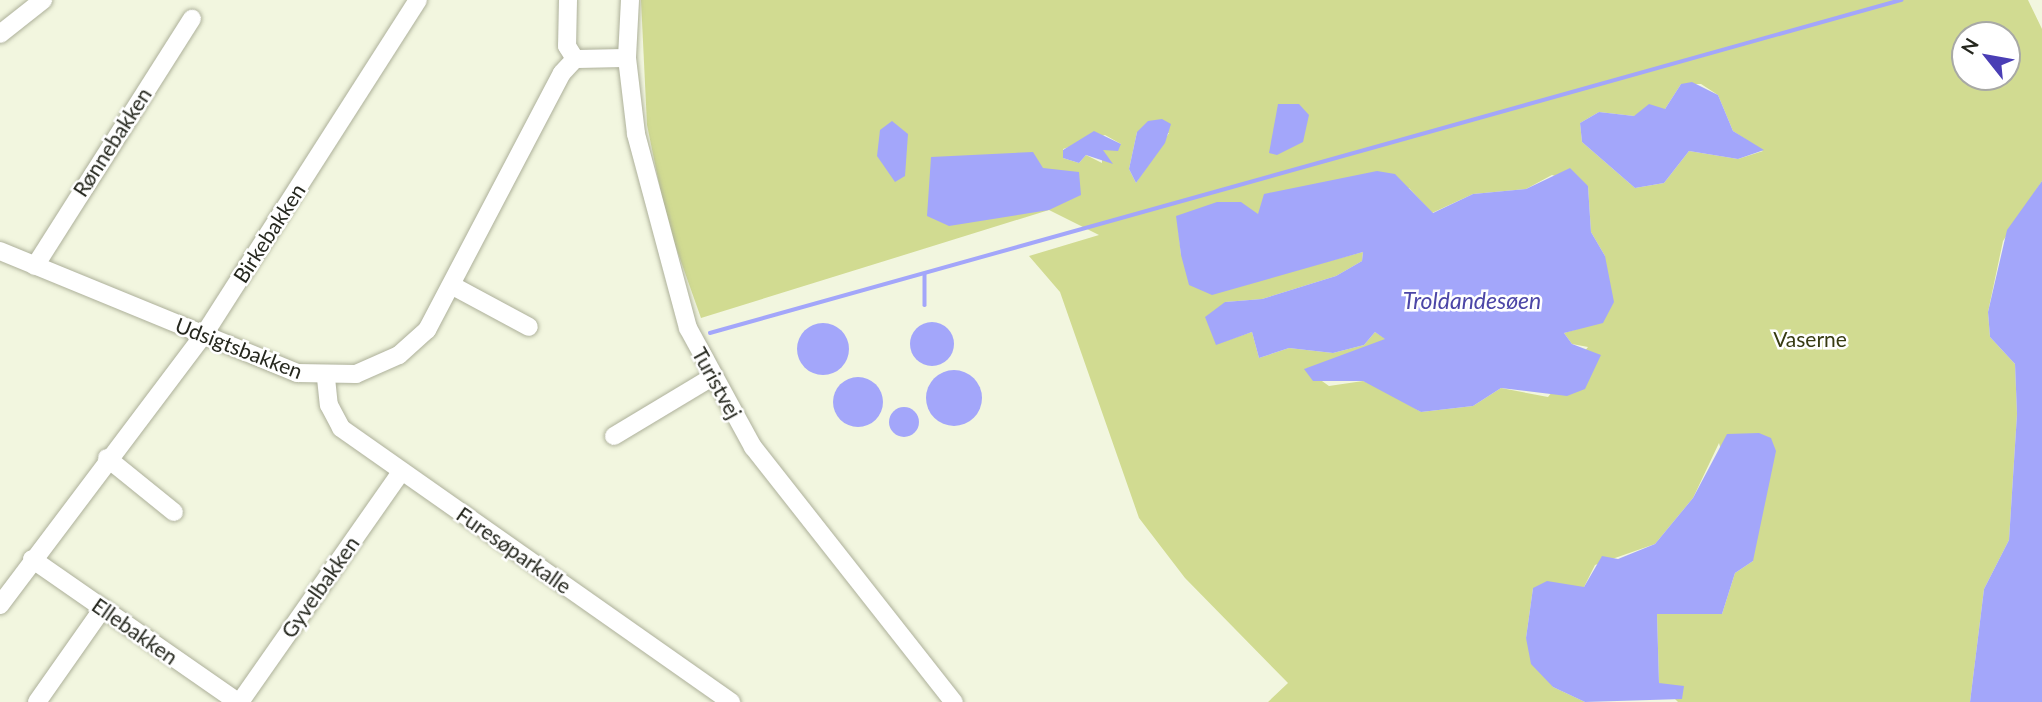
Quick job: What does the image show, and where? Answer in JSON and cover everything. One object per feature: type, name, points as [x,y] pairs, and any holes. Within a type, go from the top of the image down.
[{"type":"street","points":[[0,34],[43,0]]},
{"type":"street","name":"Birkebakken","points":[[0,605],[107,458],[203,336],[418,0]]},
{"type":"street","points":[[568,0],[567,46],[575,59],[627,58]]},
{"type":"street","name":"Turistvej","points":[[630,0],[627,58],[654,217],[677,297],[712,377],[753,447],[954,702]]},
{"type":"street","name":"Rønnebakken","points":[[35,266],[192,19]]},
{"type":"street","name":"Udsigtsbakken","points":[[0,251],[203,336],[326,378],[356,374],[407,350],[453,286],[575,59]]},
{"type":"street","points":[[453,286],[529,327]]},
{"type":"street","points":[[614,436],[712,377]]},
{"type":"street","name":"Furesøparkalle","points":[[326,378],[329,405],[341,428],[731,702]]},
{"type":"street","points":[[107,458],[174,512]]},
{"type":"street","name":"Gyvelbakken","points":[[239,702],[401,472]]},
{"type":"street","name":"Ellebakken","points":[[32,559],[239,702]]},
{"type":"street","points":[[37,702],[103,608]]},
{"type":"green space","name":"Vaserne","points":[[641,0],[2028,0],[2042,29],[2042,181],[2003,241],[1988,312],[1990,337],[2015,364],[2017,414],[2009,540],[1984,589],[1970,702],[1678,702],[1659,683],[1657,614],[1722,614],[1735,573],[1753,561],[1719,443],[1693,498],[1655,544],[1595,565],[1584,587],[1533,588],[1526,638],[1553,687],[1585,702],[1268,702],[1288,683],[1185,578],[1139,518],[1060,292],[1029,256],[1099,235],[1049,210],[701,318],[667,222],[647,125]],"holes":[[[1681,84],[1701,84],[1718,95],[1733,131],[1763,151],[1738,159],[1689,151],[1664,183],[1635,188],[1582,142],[1580,123],[1599,112],[1634,116],[1665,109]],[[1137,132],[1169,133],[1136,183],[1129,169]],[[1105,135],[1121,144],[1102,150],[1102,163],[1086,155],[1079,163],[1063,158],[1063,149]],[[1552,175],[1588,186],[1591,232],[1605,256],[1584,327],[1564,333],[1572,344],[1588,347],[1548,397],[1501,388],[1473,406],[1421,412],[1380,387],[1363,381],[1329,386],[1305,369],[1378,347],[1386,339],[1375,332],[1364,345],[1333,353],[1289,348],[1259,358],[1252,332],[1216,344],[1225,302],[1262,299],[1336,276],[1362,261],[1363,252],[1299,269],[1181,255],[1177,216],[1258,214],[1409,188],[1432,213],[1473,194],[1526,189]]]},
{"type":"water","points":[[1692,82],[1718,95],[1733,131],[1764,150],[1738,159],[1689,151],[1664,183],[1635,188],[1582,142],[1580,123],[1599,112],[1634,116],[1649,104],[1665,109],[1681,84]]},
{"type":"water","points":[[1278,104],[1299,104],[1309,115],[1303,142],[1277,155],[1269,153]]},
{"type":"water","points":[[1162,119],[1171,124],[1165,143],[1136,183],[1129,169],[1137,132],[1148,121]]},
{"type":"water","points":[[892,121],[908,134],[905,176],[895,182],[877,156],[880,130]]},
{"type":"water","points":[[1094,131],[1121,144],[1118,151],[1103,150],[1113,164],[1086,155],[1079,163],[1063,158],[1063,150]]},
{"type":"water","points":[[1033,152],[1043,168],[1079,172],[1081,195],[1049,210],[949,226],[927,216],[931,157]]},
{"type":"water","name":"Troldandesøen","points":[[1570,168],[1588,186],[1591,232],[1605,256],[1614,302],[1603,323],[1564,333],[1572,344],[1601,355],[1585,389],[1567,396],[1501,388],[1473,406],[1421,412],[1363,381],[1313,381],[1304,369],[1385,339],[1375,332],[1364,345],[1333,353],[1289,348],[1259,358],[1252,332],[1216,345],[1205,317],[1225,302],[1262,299],[1336,276],[1362,261],[1363,252],[1212,295],[1189,285],[1181,255],[1176,216],[1217,202],[1241,202],[1258,214],[1264,194],[1377,171],[1395,174],[1433,213],[1473,194],[1526,189]]},
{"type":"water","points":[[2042,181],[2042,702],[1970,702],[1984,589],[2009,540],[2017,414],[2015,364],[1990,337],[1988,312],[2007,230]]},
{"type":"water","points":[[932,322],[941,323],[948,328],[953,335],[953,353],[948,360],[941,365],[932,366],[923,365],[916,360],[911,353],[910,344],[911,335],[916,328],[923,323]]},
{"type":"water","points":[[823,323],[833,325],[841,331],[847,339],[847,359],[841,367],[833,373],[823,375],[813,373],[805,367],[799,359],[797,349],[799,339],[805,331],[813,325]]},
{"type":"water","points":[[954,370],[969,375],[977,383],[982,398],[977,413],[969,421],[954,426],[939,421],[931,413],[926,398],[931,383],[939,375]]},
{"type":"water","points":[[848,378],[868,378],[882,392],[882,412],[868,426],[848,426],[834,412],[834,392]]},
{"type":"water","points":[[904,407],[915,411],[919,422],[915,433],[904,437],[893,433],[889,422],[893,411]]},
{"type":"water","points":[[1759,433],[1771,438],[1776,451],[1753,561],[1735,573],[1722,614],[1657,614],[1659,683],[1684,686],[1682,699],[1585,702],[1553,687],[1531,664],[1526,638],[1533,588],[1547,581],[1584,587],[1602,556],[1618,559],[1655,544],[1693,498],[1727,434]]},
{"type":"waterway","points":[[710,333],[1901,0]]},
{"type":"waterway","points":[[925,274],[925,305]]}]
